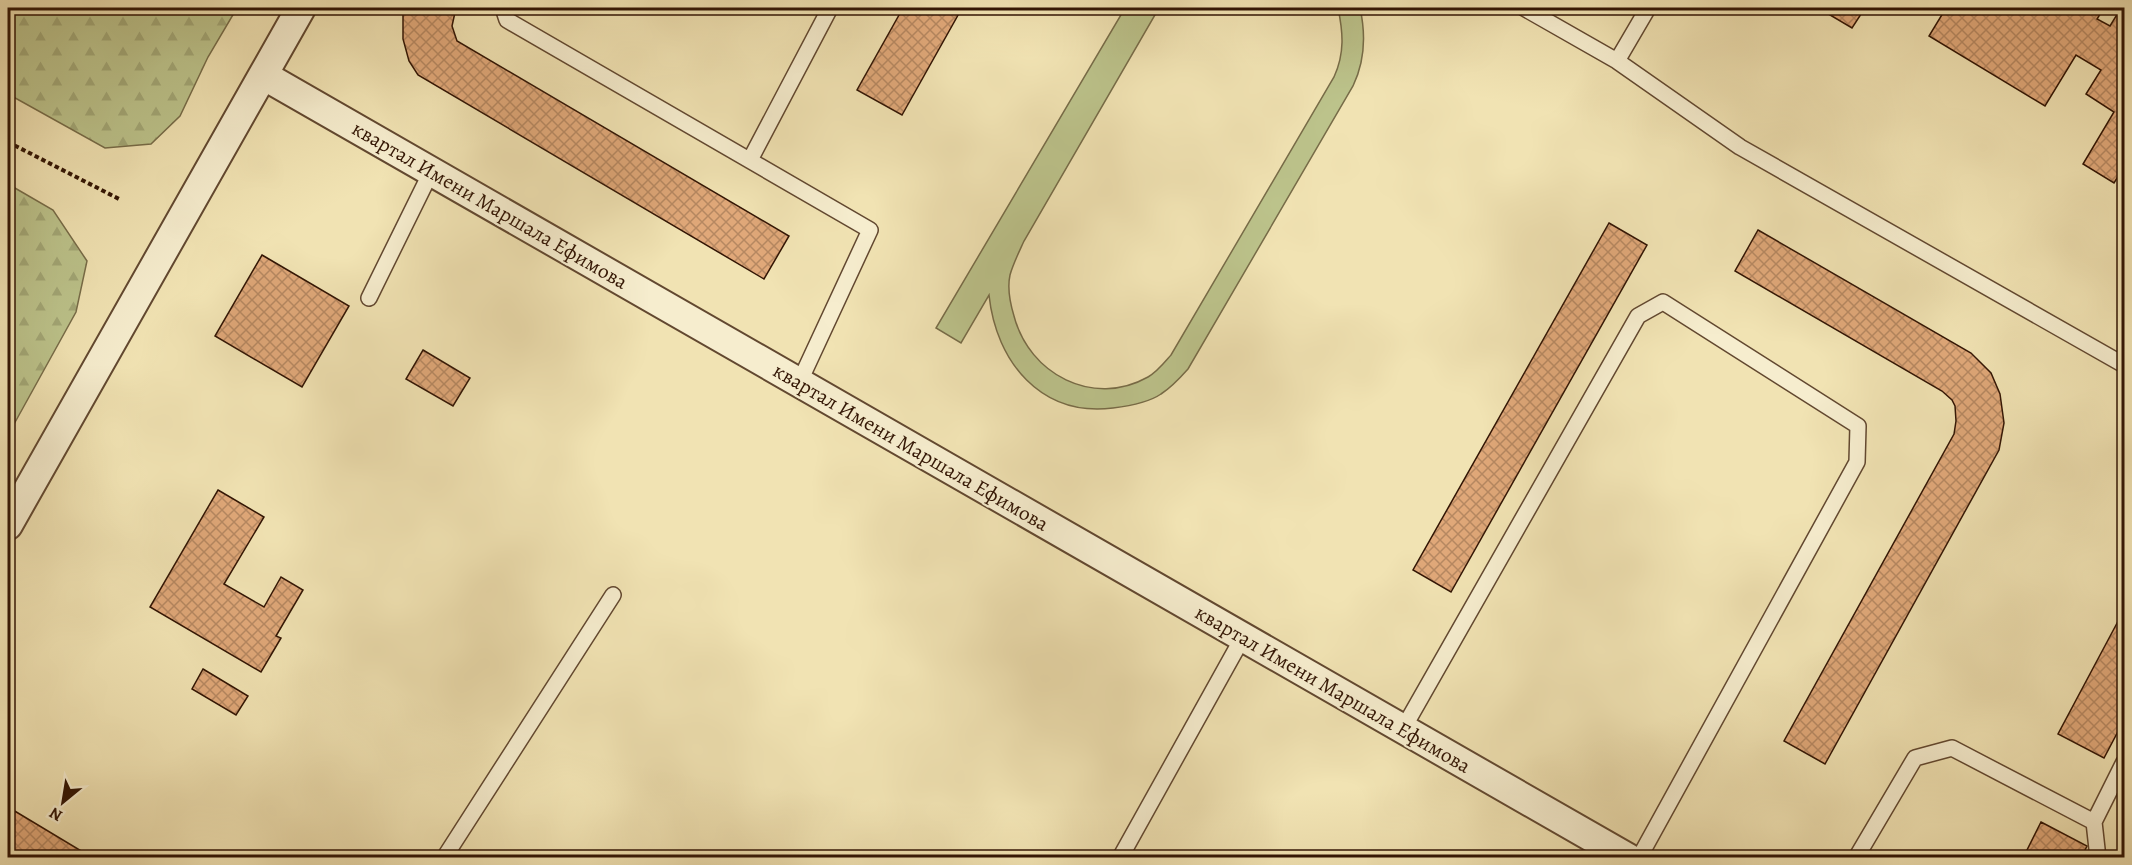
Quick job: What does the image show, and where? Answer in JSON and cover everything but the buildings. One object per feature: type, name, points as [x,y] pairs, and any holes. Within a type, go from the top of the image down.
[{"type":"street","points":[[8,525],[301,8]]},
{"type":"street","name":"квартал Имени Маршала Ефимова","points":[[262,75],[1628,858]]},
{"type":"lane","points":[[502,8],[507,20],[870,230],[799,383]]},
{"type":"lane","points":[[750,160],[830,8]]},
{"type":"lane","points":[[1524,8],[1617,62],[1740,147],[2124,365]]},
{"type":"lane","points":[[1617,62],[1648,8]]},
{"type":"lane","points":[[369,298],[431,172]]},
{"type":"lane","points":[[1403,729],[1638,316],[1663,302],[1858,426],[1857,462],[1639,858]]},
{"type":"lane","points":[[444,858],[613,595]]},
{"type":"lane","points":[[1120,858],[1243,637]]},
{"type":"lane","points":[[1856,858],[1916,758],[1952,748],[2094,822]]},
{"type":"lane","points":[[2098,858],[2094,822],[2124,762]]},
{"type":"path","points":[[8,142],[121,200]]},
{"type":"green space","points":[[8,8],[237,8],[208,57],[180,116],[151,144],[105,148],[8,94]]},
{"type":"green space","points":[[1125,8],[1159,8],[1024,241],[1009,280],[1009,296],[1014,316],[1022,337],[1034,354],[1048,369],[1066,380],[1085,387],[1106,389],[1127,386],[1151,375],[1171,355],[1334,77],[1338,68],[1342,42],[1338,8],[1360,8],[1363,48],[1360,67],[1353,86],[1188,369],[1169,388],[1150,400],[1113,408],[1087,408],[1064,404],[1044,394],[1012,363],[993,319],[989,295],[961,343],[936,328]]},
{"type":"green space","points":[[8,184],[53,210],[87,261],[76,312],[8,435]]}]
